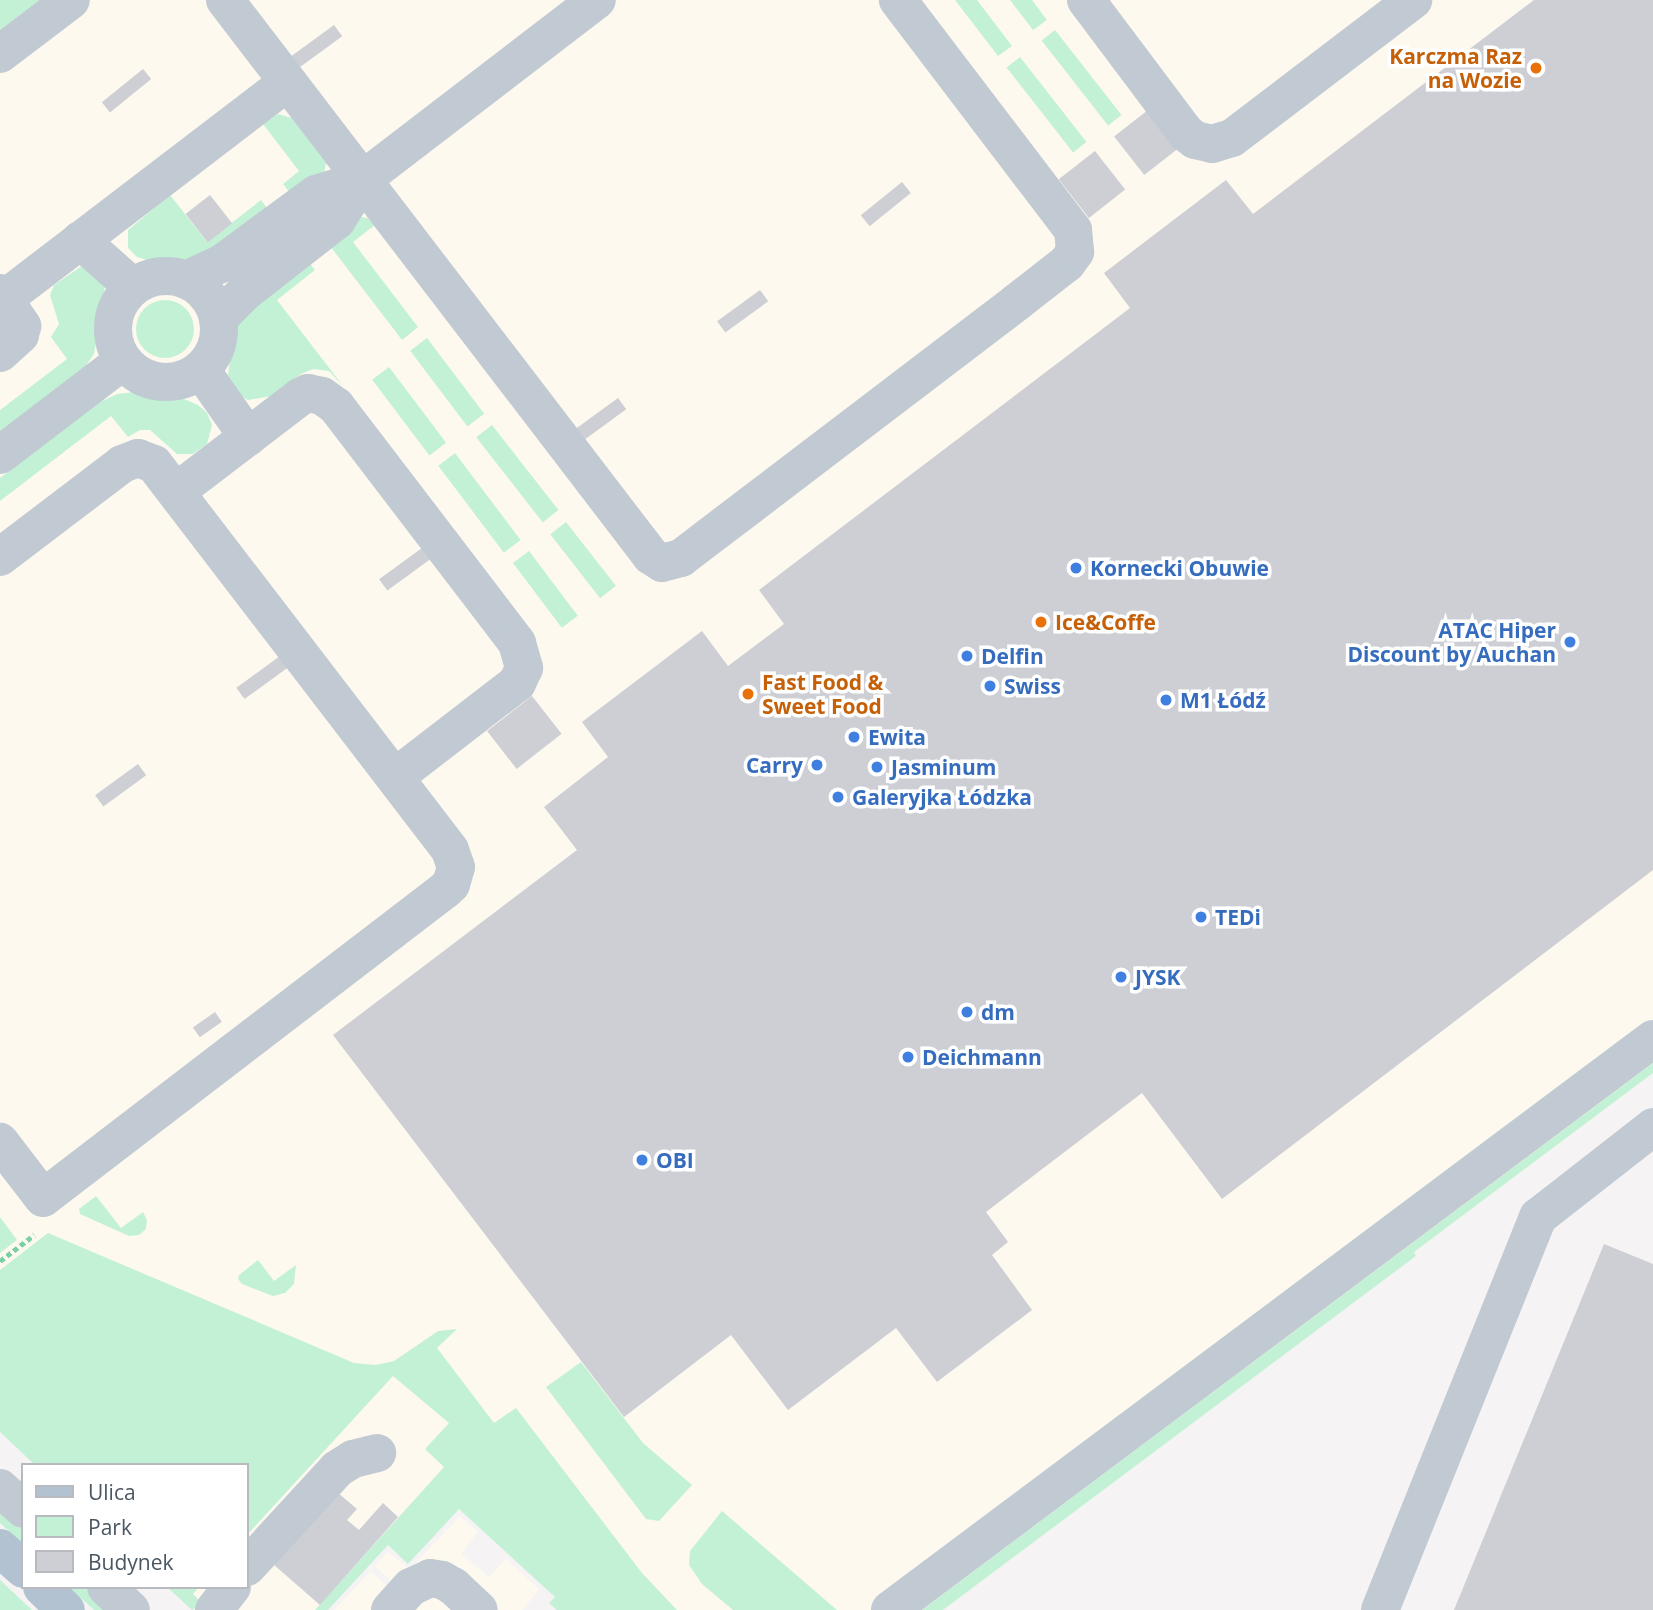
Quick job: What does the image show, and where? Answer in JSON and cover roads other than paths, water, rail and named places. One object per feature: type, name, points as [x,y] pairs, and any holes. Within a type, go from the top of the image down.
[{"type":"main road","points":[[0,1548],[21,1567]]},
{"type":"main road","points":[[44,1589],[66,1610]]},
{"type":"street","points":[[0,54],[71,0]]},
{"type":"street","points":[[225,0],[651,556],[662,563],[675,561],[1047,279],[1075,252],[1073,230],[898,0]]},
{"type":"street","points":[[186,279],[209,298],[218,318],[219,341],[201,370],[183,380],[160,382],[139,376],[116,351],[112,329],[117,307],[133,287],[160,276],[186,279],[221,264],[316,194],[362,180],[597,0]]},
{"type":"street","points":[[1086,0],[1186,133],[1195,141],[1212,144],[1233,138],[1413,0]]},
{"type":"street","points":[[0,353],[20,335],[22,326],[2,296],[288,82]]},
{"type":"street","points":[[218,318],[245,292],[337,220],[362,180]]},
{"type":"street","points":[[80,240],[133,287]]},
{"type":"street","points":[[0,455],[123,361]]},
{"type":"street","points":[[201,370],[248,438]]},
{"type":"street","points":[[177,491],[308,393],[329,401],[521,651],[524,668],[517,683],[395,777]]},
{"type":"street","points":[[0,557],[130,460],[147,459],[177,491],[454,858],[454,876],[445,890],[43,1198],[0,1142]]},
{"type":"street","points":[[890,1610],[1653,1039]]},
{"type":"street","points":[[1380,1610],[1538,1217],[1653,1127]]},
{"type":"street","points":[[248,1566],[337,1469],[353,1459],[377,1453]]},
{"type":"street","points":[[0,1488],[21,1507]]},
{"type":"street","points":[[390,1610],[411,1587],[430,1578],[453,1586],[479,1610]]},
{"type":"street","points":[[108,1589],[131,1610]]},
{"type":"street","points":[[214,1610],[230,1589]]},
{"type":"place","name":"Karczma Raz na Wozie","points":[[1536,68]]},
{"type":"place","name":"Kornecki Obuwie","points":[[1076,568]]},
{"type":"place","name":"Ice&Coffe","points":[[1041,622]]},
{"type":"place","name":"ATAC Hiper Discount by Auchan","points":[[1570,642]]},
{"type":"place","name":"Delfin","points":[[967,656]]},
{"type":"place","name":"Swiss","points":[[990,686]]},
{"type":"place","name":"Fast Food & Sweet Food","points":[[748,694]]},
{"type":"place","name":"M1 Łódź","points":[[1166,700]]},
{"type":"place","name":"Ewita","points":[[854,737]]},
{"type":"place","name":"Carry","points":[[817,765]]},
{"type":"place","name":"Jasminum","points":[[877,767]]},
{"type":"place","name":"Galeryjka Łódzka","points":[[838,797]]},
{"type":"place","name":"TEDi","points":[[1201,917]]},
{"type":"place","name":"JYSK","points":[[1121,977]]},
{"type":"place","name":"dm","points":[[967,1012]]},
{"type":"place","name":"Deichmann","points":[[908,1057]]},
{"type":"place","name":"OBI","points":[[642,1160]]}]
